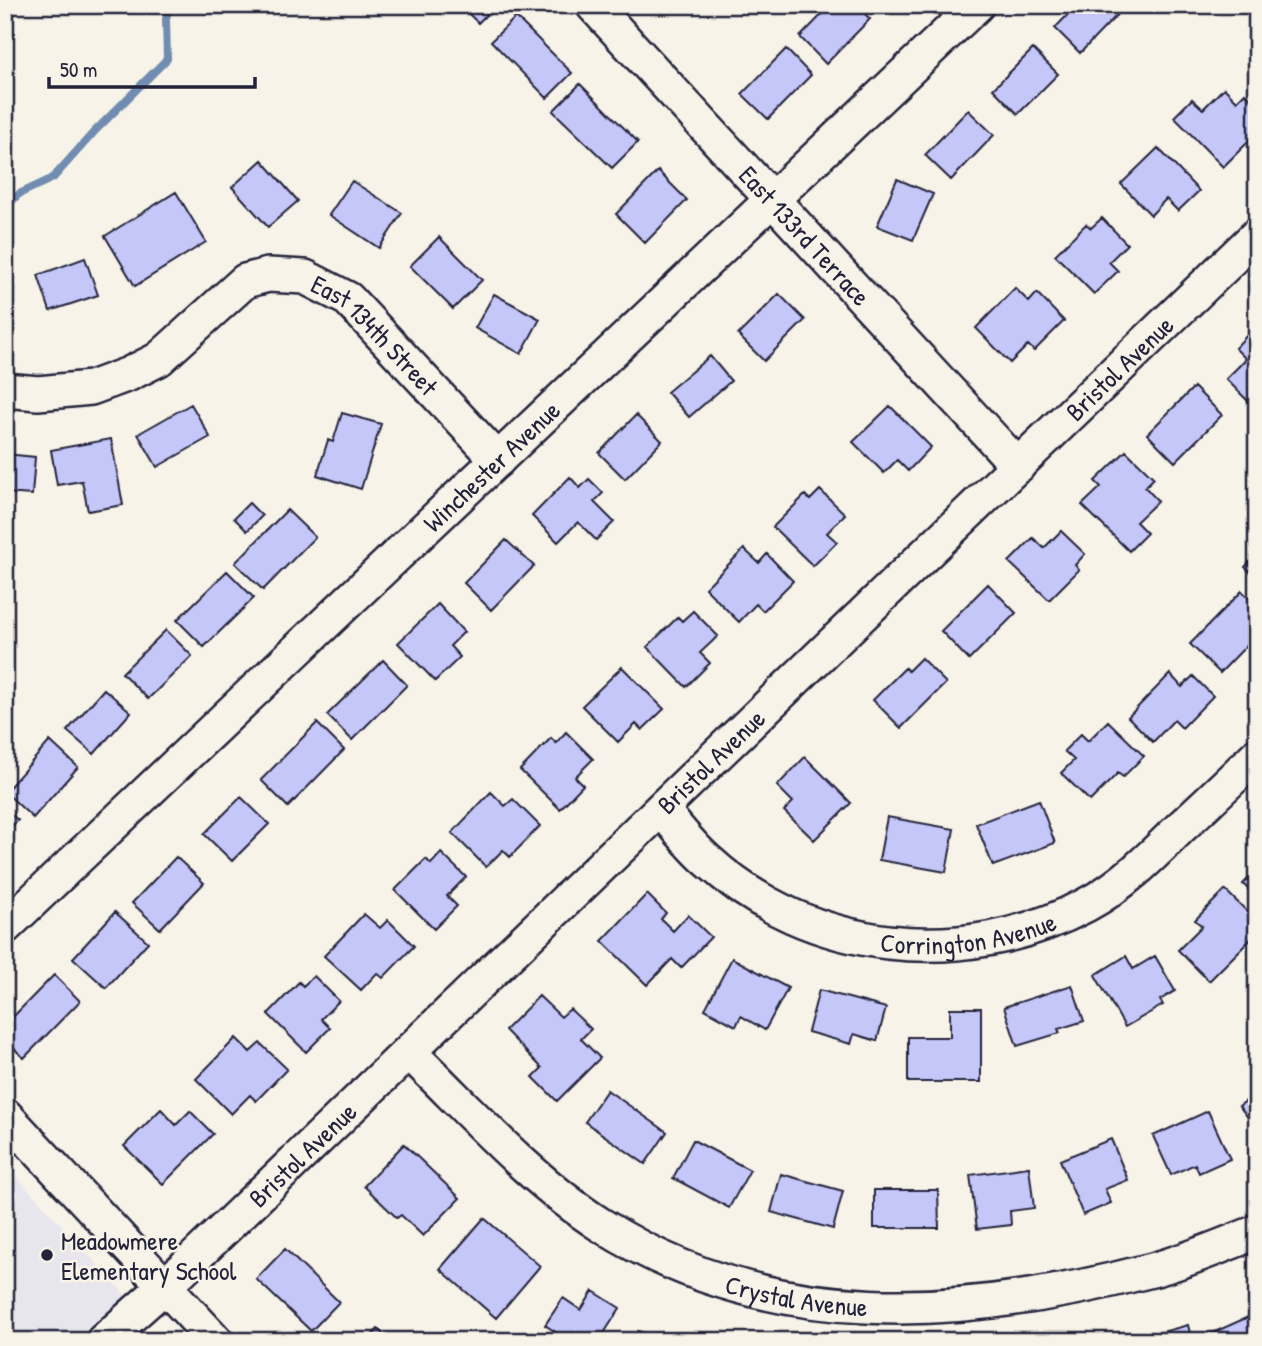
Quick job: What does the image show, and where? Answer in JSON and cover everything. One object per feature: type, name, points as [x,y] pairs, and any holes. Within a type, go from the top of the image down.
[{"type":"street","name":"East 133rd Terrace","points":[[593,5],[1018,466]]},
{"type":"street","name":"Winchester Avenue","points":[[5,927],[977,5]]},
{"type":"street","name":"Bristol Avenue","points":[[103,1341],[165,1286],[1257,235]]},
{"type":"street","name":"East 134th Street","points":[[5,390],[38,393],[92,388],[159,359],[245,281],[268,275],[305,277],[348,299],[498,460]]},
{"type":"street","name":"Corrington Avenue","points":[[661,809],[706,860],[752,895],[802,921],[856,939],[912,946],[969,943],[1036,927],[1087,904],[1140,867],[1257,755]]},
{"type":"street","name":"Crystal Avenue","points":[[408,1052],[540,1180],[600,1224],[649,1252],[724,1283],[781,1297],[861,1307],[931,1308],[1024,1298],[1154,1270],[1257,1232]]},
{"type":"street","points":[[5,1115],[216,1341]]},
{"type":"shaded area","name":"Meadowmere Elementary School","points":[[17,1177],[149,1321],[126,1341],[5,1341],[5,1189]]},
{"type":"building","points":[[460,5],[496,5],[478,23]]},
{"type":"building","points":[[831,5],[856,5],[870,19],[826,64],[800,37]]},
{"type":"building","points":[[1077,5],[1106,5],[1117,15],[1080,53],[1055,28]]},
{"type":"building","points":[[516,17],[572,73],[547,98],[491,41]]},
{"type":"building","points":[[786,49],[811,75],[768,119],[742,94]]},
{"type":"building","points":[[1033,49],[1058,74],[1018,114],[993,89]]},
{"type":"building","points":[[580,84],[638,142],[612,168],[553,111]]},
{"type":"building","points":[[1224,88],[1237,101],[1245,93],[1257,104],[1257,133],[1223,167],[1174,117],[1192,99],[1203,109]]},
{"type":"building","points":[[968,110],[994,135],[951,180],[925,155]]},
{"type":"building","points":[[1158,148],[1199,191],[1178,211],[1166,199],[1151,215],[1121,184]]},
{"type":"building","points":[[262,160],[298,201],[268,227],[232,187]]},
{"type":"building","points":[[658,171],[687,200],[645,243],[616,214]]},
{"type":"building","points":[[897,179],[933,194],[913,240],[877,226]]},
{"type":"building","points":[[352,181],[402,213],[379,248],[329,215]]},
{"type":"building","points":[[176,192],[206,242],[135,286],[105,236]]},
{"type":"building","points":[[1102,218],[1127,244],[1109,262],[1118,271],[1094,294],[1055,255],[1086,224],[1091,228]]},
{"type":"building","points":[[439,237],[482,280],[453,309],[410,266]]},
{"type":"building","points":[[85,258],[98,295],[50,311],[38,275]]},
{"type":"building","points":[[1015,288],[1029,302],[1037,293],[1064,321],[1034,351],[1028,345],[1010,363],[976,328]]},
{"type":"building","points":[[494,294],[540,319],[521,354],[475,328]]},
{"type":"building","points":[[779,294],[805,320],[764,361],[738,335]]},
{"type":"building","points":[[1252,330],[1257,335],[1256,409],[1226,379],[1246,359],[1235,348]]},
{"type":"building","points":[[710,356],[731,381],[689,417],[667,392]]},
{"type":"building","points":[[1194,387],[1222,415],[1175,462],[1147,434]]},
{"type":"building","points":[[191,404],[210,437],[157,467],[138,434]]},
{"type":"building","points":[[890,406],[931,447],[908,471],[897,460],[884,473],[853,442]]},
{"type":"building","points":[[342,413],[381,424],[361,489],[317,475],[328,440],[333,442]]},
{"type":"building","points":[[636,415],[662,441],[625,479],[599,453]]},
{"type":"building","points":[[111,439],[123,505],[88,511],[82,481],[57,485],[51,450]]},
{"type":"building","points":[[1126,451],[1154,478],[1145,487],[1158,501],[1136,522],[1147,533],[1129,551],[1082,505],[1101,487],[1095,481]]},
{"type":"building","points":[[5,454],[35,457],[32,495],[5,493]]},
{"type":"building","points":[[570,477],[580,488],[589,479],[603,493],[594,502],[614,522],[596,540],[578,522],[558,542],[532,516]]},
{"type":"building","points":[[820,490],[845,514],[827,533],[837,542],[813,566],[773,527],[805,495],[810,500]]},
{"type":"building","points":[[249,503],[262,516],[247,531],[234,518]]},
{"type":"building","points":[[287,510],[315,537],[263,590],[235,563]]},
{"type":"building","points":[[1061,531],[1085,554],[1075,565],[1079,570],[1049,600],[1009,562],[1033,538],[1044,548]]},
{"type":"building","points":[[506,540],[534,566],[491,610],[464,583]]},
{"type":"building","points":[[744,549],[759,563],[767,554],[793,581],[763,611],[756,604],[739,622],[705,588]]},
{"type":"building","points":[[1257,554],[1257,579],[1245,567]]},
{"type":"building","points":[[227,571],[254,598],[204,647],[177,620]]},
{"type":"building","points":[[988,584],[1016,613],[969,660],[941,631]]},
{"type":"building","points":[[1242,591],[1257,606],[1257,655],[1247,645],[1220,673],[1190,644]]},
{"type":"building","points":[[438,604],[464,632],[450,646],[460,657],[435,681],[398,643]]},
{"type":"building","points":[[693,611],[718,636],[700,653],[710,663],[686,687],[647,647],[678,617],[682,621]]},
{"type":"building","points":[[166,630],[192,656],[148,699],[122,673]]},
{"type":"building","points":[[921,658],[946,683],[901,728],[873,700],[905,668],[908,671]]},
{"type":"building","points":[[383,660],[407,685],[352,740],[327,715]]},
{"type":"building","points":[[622,667],[664,709],[642,730],[636,724],[618,742],[582,706]]},
{"type":"building","points":[[1170,674],[1182,687],[1193,676],[1213,696],[1182,728],[1174,720],[1153,742],[1128,717]]},
{"type":"building","points":[[104,689],[131,712],[94,754],[67,731]]},
{"type":"building","points":[[1108,721],[1144,756],[1123,777],[1118,773],[1090,801],[1061,773],[1074,760],[1064,751],[1081,734],[1088,741]]},
{"type":"building","points":[[317,723],[344,750],[288,807],[261,780]]},
{"type":"building","points":[[566,732],[593,759],[575,777],[583,785],[560,809],[520,770],[551,738],[556,743]]},
{"type":"building","points":[[50,741],[78,767],[33,818],[5,792]]},
{"type":"building","points":[[805,757],[851,803],[814,840],[784,811],[793,802],[777,786]]},
{"type":"building","points":[[491,792],[505,806],[513,799],[540,826],[510,857],[503,850],[486,867],[452,833]]},
{"type":"building","points":[[241,797],[269,824],[232,861],[204,834]]},
{"type":"building","points":[[1039,800],[1055,843],[993,866],[976,824]]},
{"type":"building","points":[[5,810],[18,820],[5,834]]},
{"type":"building","points":[[887,817],[954,829],[946,872],[879,860]]},
{"type":"building","points":[[441,853],[466,877],[447,896],[457,906],[434,929],[395,890],[426,859],[431,864]]},
{"type":"building","points":[[176,857],[204,883],[160,929],[132,903]]},
{"type":"building","points":[[1257,870],[1257,898],[1243,884]]},
{"type":"building","points":[[1225,890],[1257,921],[1257,933],[1209,981],[1178,950],[1202,926],[1195,920]]},
{"type":"building","points":[[647,894],[666,913],[661,919],[673,931],[688,915],[711,937],[681,968],[672,959],[647,985],[602,941]]},
{"type":"building","points":[[115,912],[148,942],[106,988],[73,958]]},
{"type":"building","points":[[364,914],[380,928],[388,920],[414,946],[383,978],[377,973],[361,990],[324,956]]},
{"type":"building","points":[[1126,956],[1133,969],[1155,956],[1175,991],[1160,1000],[1163,1005],[1125,1027],[1095,975]]},
{"type":"building","points":[[732,958],[788,988],[765,1030],[741,1016],[736,1026],[705,1009]]},
{"type":"building","points":[[54,975],[80,1001],[24,1058],[5,1040],[5,1025]]},
{"type":"building","points":[[314,976],[339,1001],[321,1019],[330,1028],[306,1052],[268,1014],[299,982],[303,986]]},
{"type":"building","points":[[1072,985],[1084,1021],[1058,1029],[1060,1033],[1017,1046],[1004,1007]]},
{"type":"building","points":[[819,990],[886,1008],[877,1041],[854,1034],[851,1044],[808,1032]]},
{"type":"building","points":[[539,996],[561,1017],[570,1009],[591,1029],[581,1039],[600,1058],[557,1101],[533,1077],[542,1068],[505,1030]]},
{"type":"building","points":[[950,1008],[981,1008],[981,1082],[908,1082],[908,1037],[950,1037]]},
{"type":"building","points":[[236,1038],[250,1052],[260,1043],[287,1069],[256,1101],[250,1095],[231,1114],[196,1079]]},
{"type":"building","points":[[607,1090],[667,1132],[645,1164],[585,1122]]},
{"type":"building","points":[[1257,1093],[1257,1129],[1239,1106]]},
{"type":"building","points":[[161,1109],[176,1125],[190,1111],[213,1134],[163,1184],[124,1146]]},
{"type":"building","points":[[1208,1111],[1230,1159],[1199,1173],[1195,1164],[1171,1175],[1153,1136]]},
{"type":"building","points":[[1111,1139],[1128,1180],[1105,1189],[1111,1203],[1083,1215],[1060,1160]]},
{"type":"building","points":[[693,1140],[750,1170],[729,1208],[673,1178]]},
{"type":"building","points":[[404,1144],[460,1198],[423,1236],[401,1215],[397,1218],[364,1186]]},
{"type":"building","points":[[1029,1167],[1034,1208],[1010,1211],[1011,1225],[977,1229],[970,1175]]},
{"type":"building","points":[[781,1174],[843,1191],[833,1229],[771,1212]]},
{"type":"building","points":[[874,1190],[938,1190],[939,1228],[874,1228]]},
{"type":"building","points":[[484,1218],[540,1266],[496,1318],[440,1269]]},
{"type":"building","points":[[285,1249],[339,1302],[311,1331],[256,1279]]},
{"type":"building","points":[[593,1291],[620,1308],[599,1341],[569,1341],[545,1325],[563,1298],[581,1310]]},
{"type":"building","points":[[1257,1298],[1257,1341],[1213,1341],[1210,1334],[1255,1314],[1249,1302]]},
{"type":"building","points":[[1188,1325],[1192,1341],[1150,1341],[1148,1336]]},
{"type":"building","points":[[378,1329],[390,1341],[367,1341]]},
{"type":"building","points":[[638,1331],[665,1341],[634,1341]]},
{"type":"waterway","points":[[5,208],[19,194],[53,178],[94,132],[167,59],[166,19],[169,5]]},
{"type":"place","name":"Meadowmere Elementary School","points":[[47,1255]]}]
